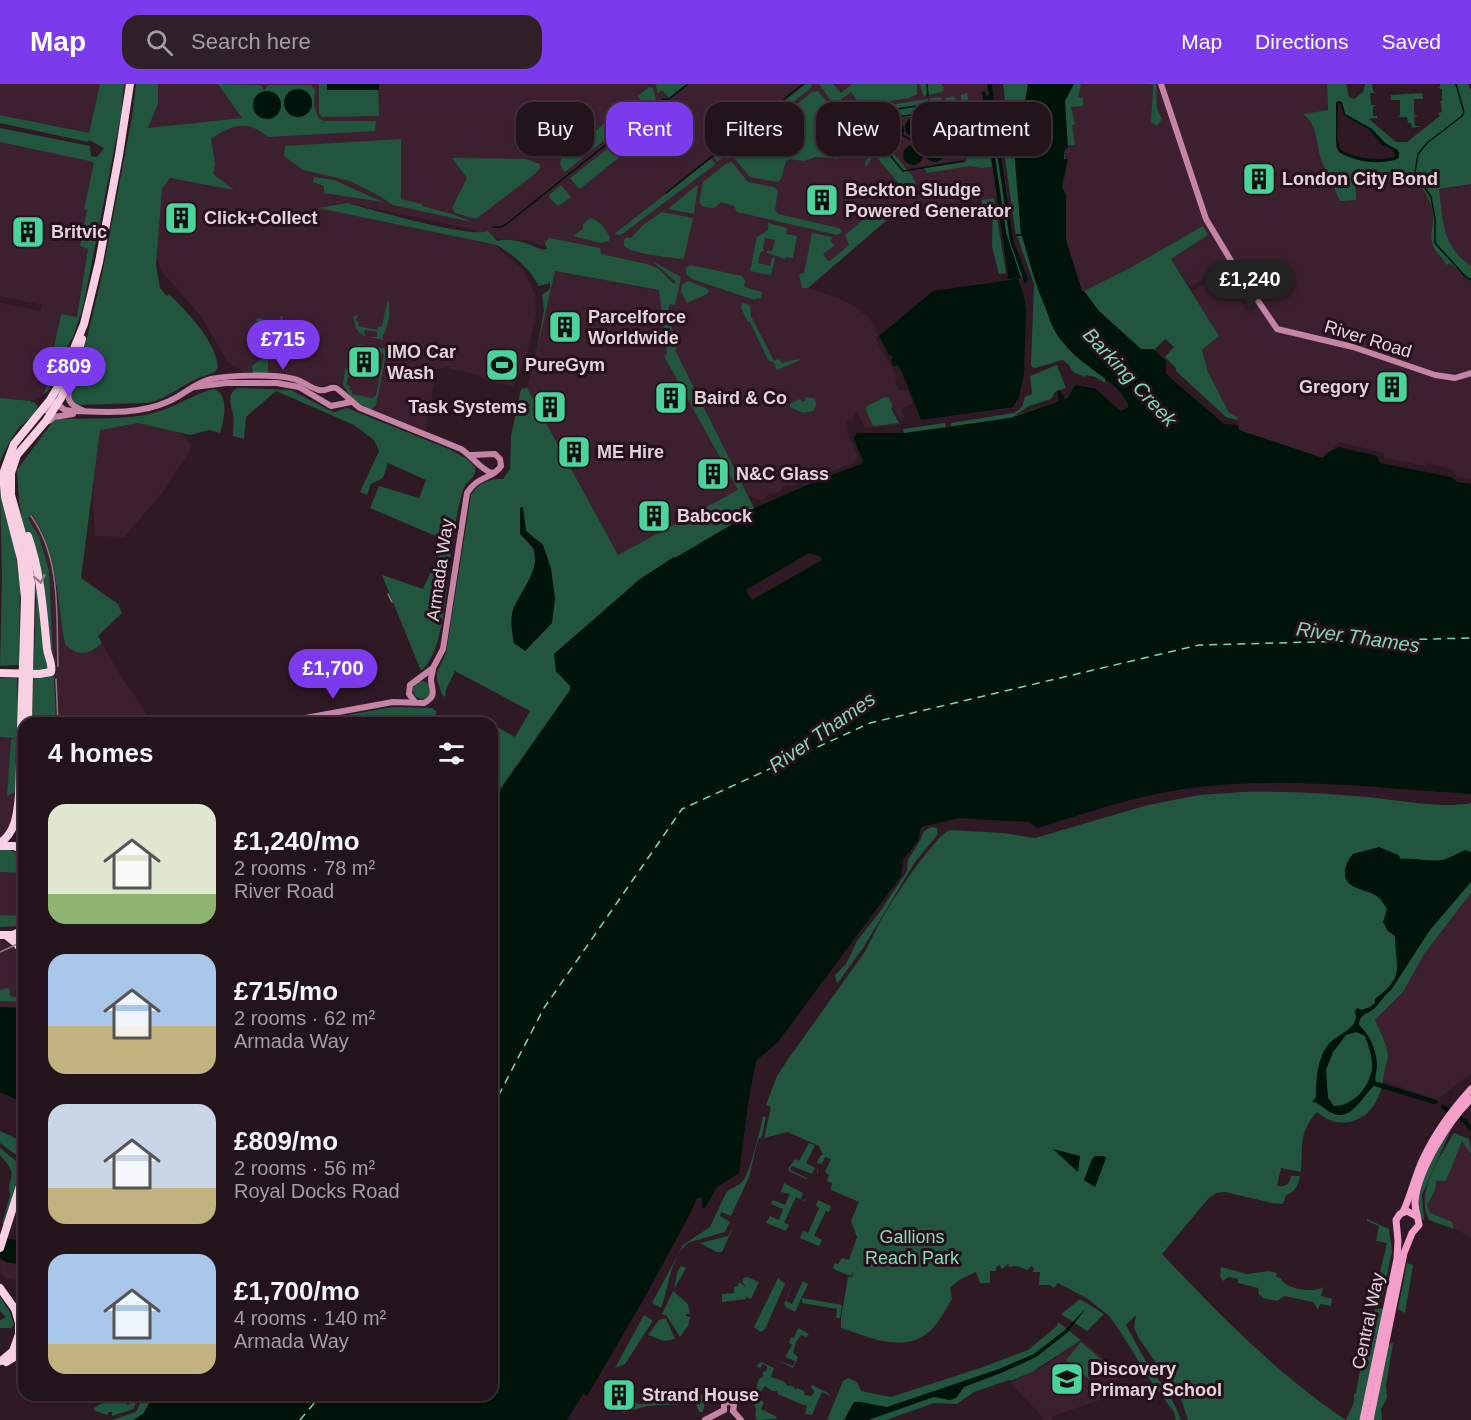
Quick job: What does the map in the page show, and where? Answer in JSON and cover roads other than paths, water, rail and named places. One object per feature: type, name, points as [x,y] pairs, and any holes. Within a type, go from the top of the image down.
[{"type":"highway","points":[[28,717],[31,583],[26,548],[11,495],[11,472],[17,455],[34,435],[72,375],[81,348],[115,176],[130,84]]},
{"type":"highway","points":[[22,717],[25,598],[21,559],[3,484],[5,467],[14,444],[54,402],[84,324]]},
{"type":"highway","points":[[10,452],[47,411]]},
{"type":"highway","points":[[0,673],[39,674],[51,672],[52,666],[48,651],[44,603],[34,555],[18,517]]},
{"type":"highway","points":[[0,845],[9,836],[15,823],[18,791]]},
{"type":"highway","points":[[0,845],[18,847]]},
{"type":"highway","points":[[3,935],[18,931]]},
{"type":"highway","points":[[3,935],[14,940],[18,945]]},
{"type":"highway","points":[[0,1248],[18,1192]]},
{"type":"highway","points":[[0,1288],[15,1309],[18,1328]]},
{"type":"highway","points":[[1,1361],[13,1351],[18,1337]]},
{"type":"highway","points":[[1,1361],[6,1362],[18,1353]]},
{"type":"main road","name":"Central Way","points":[[1363,1420],[1397,1259],[1396,1220],[1403,1212],[1423,1159],[1471,1089]]},
{"type":"main road","name":"Central Way","points":[[1456,1110],[1471,1099]]},
{"type":"main road","name":"Central Way","points":[[1370,1420],[1404,1253],[1412,1233],[1419,1225],[1416,1216],[1416,1197],[1427,1164],[1451,1117]]},
{"type":"main road","points":[[1403,1212],[1411,1212],[1416,1216]]},
{"type":"main road","points":[[1397,1228],[1404,1234],[1412,1233]]},
{"type":"street","name":"River Road","points":[[1161,84],[1206,219],[1277,329],[1353,347],[1435,375],[1455,378],[1471,373]]},
{"type":"street","points":[[72,375],[68,397],[75,408]]},
{"type":"street","points":[[54,402],[68,411],[125,411],[151,408],[169,401],[197,383],[216,378],[282,377],[300,381],[317,390],[327,391],[336,388],[351,402],[368,412],[471,455],[495,454],[501,461],[499,470],[479,479]]},
{"type":"street","points":[[194,387],[229,383],[282,383],[299,387],[334,406],[351,402]]},
{"type":"street","points":[[327,391],[324,396],[328,404]]},
{"type":"street","points":[[339,405],[343,394]]},
{"type":"street","points":[[54,402],[85,412]]},
{"type":"street","points":[[47,411],[54,402]]},
{"type":"street","points":[[34,435],[54,417],[85,412]]},
{"type":"street","points":[[471,455],[486,472],[492,473]]},
{"type":"street","name":"Armada Way","points":[[311,717],[393,702],[424,703],[431,699],[434,690],[431,682],[433,668],[443,645],[466,497],[479,479],[485,456]]},
{"type":"street","name":"Armada Way","points":[[393,702],[409,694],[411,682],[422,678],[433,668]]},
{"type":"street","points":[[422,678],[431,682]]},
{"type":"street","points":[[409,694],[415,702]]},
{"type":"street","points":[[724,1410],[724,1404],[729,1401],[734,1406],[733,1411],[741,1420]]},
{"type":"street","points":[[724,1410],[729,1413],[733,1411]]},
{"type":"street","points":[[705,1420],[724,1410]]},
{"type":"water","points":[[327,84],[379,84],[379,90],[327,90]]},
{"type":"water","points":[[987,84],[992,84],[994,102],[983,102],[982,92],[985,91],[986,96],[989,95]]},
{"type":"water","points":[[1028,84],[1074,84],[1065,101],[1068,148],[1065,149],[1064,159],[1068,159],[1062,187],[1066,194],[1066,240],[1082,291],[1099,311],[1141,349],[1153,349],[1166,361],[1166,374],[1224,424],[1238,425],[1239,430],[1323,458],[1327,453],[1339,447],[1377,456],[1380,463],[1451,477],[1457,482],[1471,484],[1471,794],[1327,784],[1219,785],[1147,796],[1038,828],[1028,822],[959,818],[921,827],[918,841],[903,860],[901,876],[778,1042],[756,1061],[739,1173],[717,1187],[705,1208],[702,1208],[702,1197],[697,1198],[641,1304],[587,1396],[583,1394],[567,1420],[133,1420],[143,1414],[151,1401],[498,1401],[498,793],[570,690],[570,686],[556,671],[554,654],[640,579],[674,557],[751,513],[750,511],[756,507],[861,464],[863,461],[853,438],[857,433],[905,433],[1010,418],[1059,401],[1057,391],[1060,390],[1065,399],[1075,385],[1095,388],[1121,411],[1128,407],[1117,389],[1076,356],[1052,326],[1022,236],[1016,234],[1021,234],[1015,156],[1051,156],[1051,102],[1025,102]]},
{"type":"water","points":[[298,89],[308,93],[312,103],[308,113],[298,117],[288,113],[284,103],[288,93]]},
{"type":"water","points":[[267,91],[277,95],[281,105],[277,115],[267,119],[257,115],[253,105],[257,95]]},
{"type":"water","points":[[1336,102],[1342,102],[1345,114],[1372,129],[1385,143],[1398,150],[1399,158],[1384,162],[1368,162],[1339,152],[1336,139]],"holes":[[[1338,103],[1341,104],[1344,115],[1370,130],[1381,144],[1393,150],[1394,157],[1366,158],[1340,149],[1337,136]]]},
{"type":"water","points":[[911,118],[912,136],[908,134],[905,127]]},
{"type":"water","points":[[900,122],[903,126],[903,134],[900,138]]},
{"type":"water","points":[[912,145],[912,156],[923,156],[917,164],[909,164],[904,159],[904,151]]},
{"type":"water","points":[[926,156],[944,156],[935,162]]},
{"type":"water","points":[[991,156],[995,156],[1006,233],[1021,278],[1007,279]]},
{"type":"water","points":[[998,156],[1001,156],[1013,240],[1028,279],[1025,284],[1010,241]]},
{"type":"water","points":[[1018,279],[1026,310],[1024,374],[1019,397],[1013,407],[921,420],[902,372],[898,365],[894,367],[891,361],[893,356],[889,355],[879,336],[933,291]]},
{"type":"water","points":[[523,507],[526,531],[543,545],[551,569],[555,599],[552,623],[525,651],[514,643],[511,622],[513,610],[535,563],[533,548],[520,534],[520,508]]},
{"type":"water","points":[[1379,847],[1398,855],[1401,859],[1437,860],[1447,859],[1465,850],[1471,852],[1471,882],[1430,930],[1391,990],[1375,1008],[1361,1019],[1359,1025],[1372,1043],[1375,1053],[1376,1084],[1357,1106],[1339,1115],[1312,1102],[1316,1097],[1321,1058],[1327,1046],[1354,1023],[1357,1008],[1362,1010],[1375,1003],[1375,999],[1391,985],[1397,972],[1395,936],[1388,931],[1383,922],[1387,909],[1377,896],[1352,885],[1346,878],[1345,868],[1353,854]],"holes":[[[1356,1032],[1365,1036],[1372,1065],[1367,1083],[1354,1099],[1334,1106],[1328,1098],[1326,1070],[1333,1052],[1346,1035]]]},
{"type":"water","points":[[0,1007],[18,1008],[18,1100],[0,1092]]},
{"type":"water","points":[[1053,1149],[1080,1156],[1078,1172]]},
{"type":"water","points":[[1095,1156],[1106,1158],[1095,1187],[1084,1180]]},
{"type":"water","points":[[0,1238],[18,1242],[18,1264],[6,1262],[0,1258]]},
{"type":"water","points":[[1086,1308],[1068,1332],[1036,1357],[964,1387],[956,1398],[950,1400],[934,1397],[868,1420],[844,1420],[854,1402],[887,1407],[999,1369],[1034,1354],[1065,1330]]},
{"type":"waterway","points":[[493,227],[501,227],[508,223],[663,99],[669,99],[688,84]]},
{"type":"waterway","points":[[666,193],[803,84]]},
{"type":"waterway","points":[[927,84],[928,96]]},
{"type":"waterway","points":[[1456,84],[1464,112],[1427,143],[1418,154],[1415,173],[1431,197],[1435,219],[1435,243],[1471,280]]},
{"type":"waterway","points":[[900,109],[930,104],[929,100]]},
{"type":"waterway","points":[[900,117],[912,115]]},
{"type":"waterway","points":[[902,135],[912,140]]},
{"type":"waterway","points":[[891,156],[903,171],[963,161]]},
{"type":"waterway","points":[[1376,1084],[1435,1102]]},
{"type":"waterway","points":[[1443,1107],[1465,1121],[1471,1129]]},
{"type":"tram line","points":[[31,516],[41,533],[53,569],[57,608],[58,666]]},
{"type":"tram line","points":[[388,594],[392,602]]},
{"type":"tram line","points":[[56,679],[58,717]]},
{"type":"tram line","points":[[0,952],[18,944]]},
{"type":"place","name":"London City Bond","points":[[1259,179]]},
{"type":"place","name":"Beckton Sludge Powered Generator","points":[[822,200]]},
{"type":"place","name":"Click+Collect","points":[[181,218]]},
{"type":"place","name":"Britvic","points":[[28,232]]},
{"type":"place","name":"Parcelforce Worldwide","points":[[565,327]]},
{"type":"place","name":"IMO Car Wash","points":[[364,362]]},
{"type":"place","name":"PureGym","points":[[502,365]]},
{"type":"place","name":"Gregory","points":[[1392,387]]},
{"type":"place","name":"Baird & Co","points":[[671,398]]},
{"type":"place","name":"Task Systems","points":[[550,407]]},
{"type":"place","name":"ME Hire","points":[[574,452]]},
{"type":"place","name":"N&C Glass","points":[[713,474]]},
{"type":"place","name":"Babcock","points":[[654,516]]},
{"type":"place","name":"Discovery Primary School","points":[[1067,1379]]},
{"type":"place","name":"Strand House","points":[[619,1395]]},
{"type":"water label","name":"Barking Creek","points":[[1130,377]]},
{"type":"water label","name":"River Thames","points":[[1358,637]]},
{"type":"water label","name":"River Thames","points":[[822,732]]},
{"type":"park label","name":"Gallions Reach Park","points":[[912,1247]]}]
